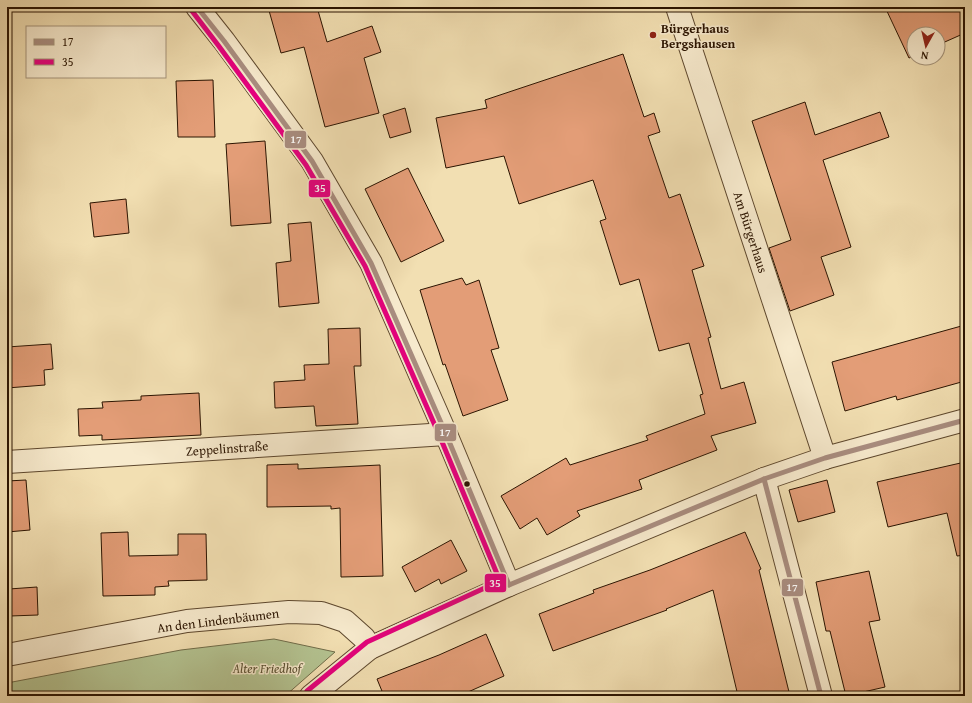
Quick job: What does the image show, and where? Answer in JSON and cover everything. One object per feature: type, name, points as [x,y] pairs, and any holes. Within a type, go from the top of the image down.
[{"type":"street","points":[[197,7],[224,41],[312,161],[371,263],[446,434],[508,585]]},
{"type":"street","name":"Am Bürgerhaus","points":[[677,7],[825,458]]},
{"type":"street","points":[[311,696],[370,648],[508,585],[764,479],[825,458],[965,420]]},
{"type":"street","name":"Zeppelinstraße","points":[[7,462],[446,434]]},
{"type":"street","points":[[764,479],[821,696]]},
{"type":"street","name":"An den Lindenbäumen","points":[[7,655],[187,621],[289,612],[321,614],[345,621],[364,638],[370,648]]},
{"type":"green space","name":"Alter Friedhof","points":[[274,639],[335,652],[285,696],[7,696],[7,683],[181,650]]},
{"type":"building","points":[[268,7],[317,7],[327,42],[372,26],[381,52],[364,58],[379,113],[325,127],[304,47],[281,53]]},
{"type":"building","points":[[885,7],[965,7],[965,33],[946,41],[946,26],[906,26],[906,52]]},
{"type":"building","points":[[623,54],[644,117],[654,113],[660,132],[648,136],[669,198],[680,194],[704,266],[692,270],[711,337],[708,338],[721,389],[744,382],[756,423],[711,436],[717,450],[639,480],[642,489],[577,511],[580,516],[547,535],[537,518],[520,529],[501,496],[566,458],[570,465],[648,440],[646,436],[705,414],[700,395],[703,394],[689,343],[659,351],[639,279],[620,285],[600,221],[606,219],[593,180],[519,204],[504,156],[446,168],[436,118],[487,108],[485,100]]},
{"type":"building","points":[[213,80],[215,137],[178,137],[176,81]]},
{"type":"building","points":[[805,102],[815,135],[880,112],[889,137],[823,160],[851,247],[821,257],[834,295],[790,311],[769,248],[791,240],[752,121]]},
{"type":"building","points":[[405,108],[411,132],[390,138],[383,115]]},
{"type":"building","points":[[265,141],[271,223],[231,226],[226,144]]},
{"type":"building","points":[[408,168],[444,241],[401,262],[365,189]]},
{"type":"building","points":[[126,199],[129,233],[94,237],[90,203]]},
{"type":"building","points":[[311,222],[319,303],[279,307],[276,263],[291,261],[288,224]]},
{"type":"building","points":[[462,278],[466,285],[479,280],[499,348],[491,350],[508,400],[463,416],[445,364],[443,365],[420,290]]},
{"type":"building","points":[[965,325],[965,381],[897,400],[896,396],[845,411],[832,362]]},
{"type":"building","points":[[360,328],[361,366],[354,366],[358,424],[316,426],[314,406],[275,408],[274,382],[305,380],[304,365],[329,364],[328,329]]},
{"type":"building","points":[[51,344],[53,369],[44,370],[45,385],[7,388],[7,347]]},
{"type":"building","points":[[199,393],[201,435],[102,440],[102,435],[79,436],[78,409],[103,408],[102,402],[141,400],[141,396]]},
{"type":"building","points":[[965,462],[965,555],[957,556],[947,513],[888,527],[877,482]]},
{"type":"building","points":[[298,464],[298,469],[380,465],[383,576],[341,577],[340,508],[331,509],[331,506],[267,507],[267,465]]},
{"type":"building","points":[[26,480],[30,530],[7,532],[7,481]]},
{"type":"building","points":[[827,480],[835,512],[798,522],[789,490]]},
{"type":"building","points":[[128,532],[129,556],[178,555],[178,534],[206,534],[207,580],[168,581],[169,586],[155,587],[155,595],[103,596],[101,533]]},
{"type":"building","points":[[745,532],[761,569],[759,570],[790,696],[738,696],[713,590],[666,609],[667,610],[553,651],[539,614],[594,593],[593,590],[650,570]]},
{"type":"building","points":[[451,540],[467,571],[441,584],[439,579],[415,592],[402,567]]},
{"type":"building","points":[[869,571],[880,620],[869,622],[885,687],[846,696],[830,631],[826,631],[816,582]]},
{"type":"building","points":[[37,587],[38,615],[10,616],[9,589]]},
{"type":"building","points":[[486,634],[504,676],[459,696],[384,696],[377,679],[439,655]]},
{"type":"transit line","name":"17","points":[[197,7],[224,41],[312,161],[371,263],[446,434],[509,585]]},
{"type":"transit line","name":"35","points":[[192,11],[306,165],[365,266],[440,437],[500,581],[367,642],[307,691]]},
{"type":"transit line","name":"17","points":[[509,585],[764,479],[825,458],[965,420]]},
{"type":"transit line","name":"17","points":[[764,479],[821,696]]},
{"type":"place","name":"Bürgerhaus Bergshausen","points":[[653,35]]}]
